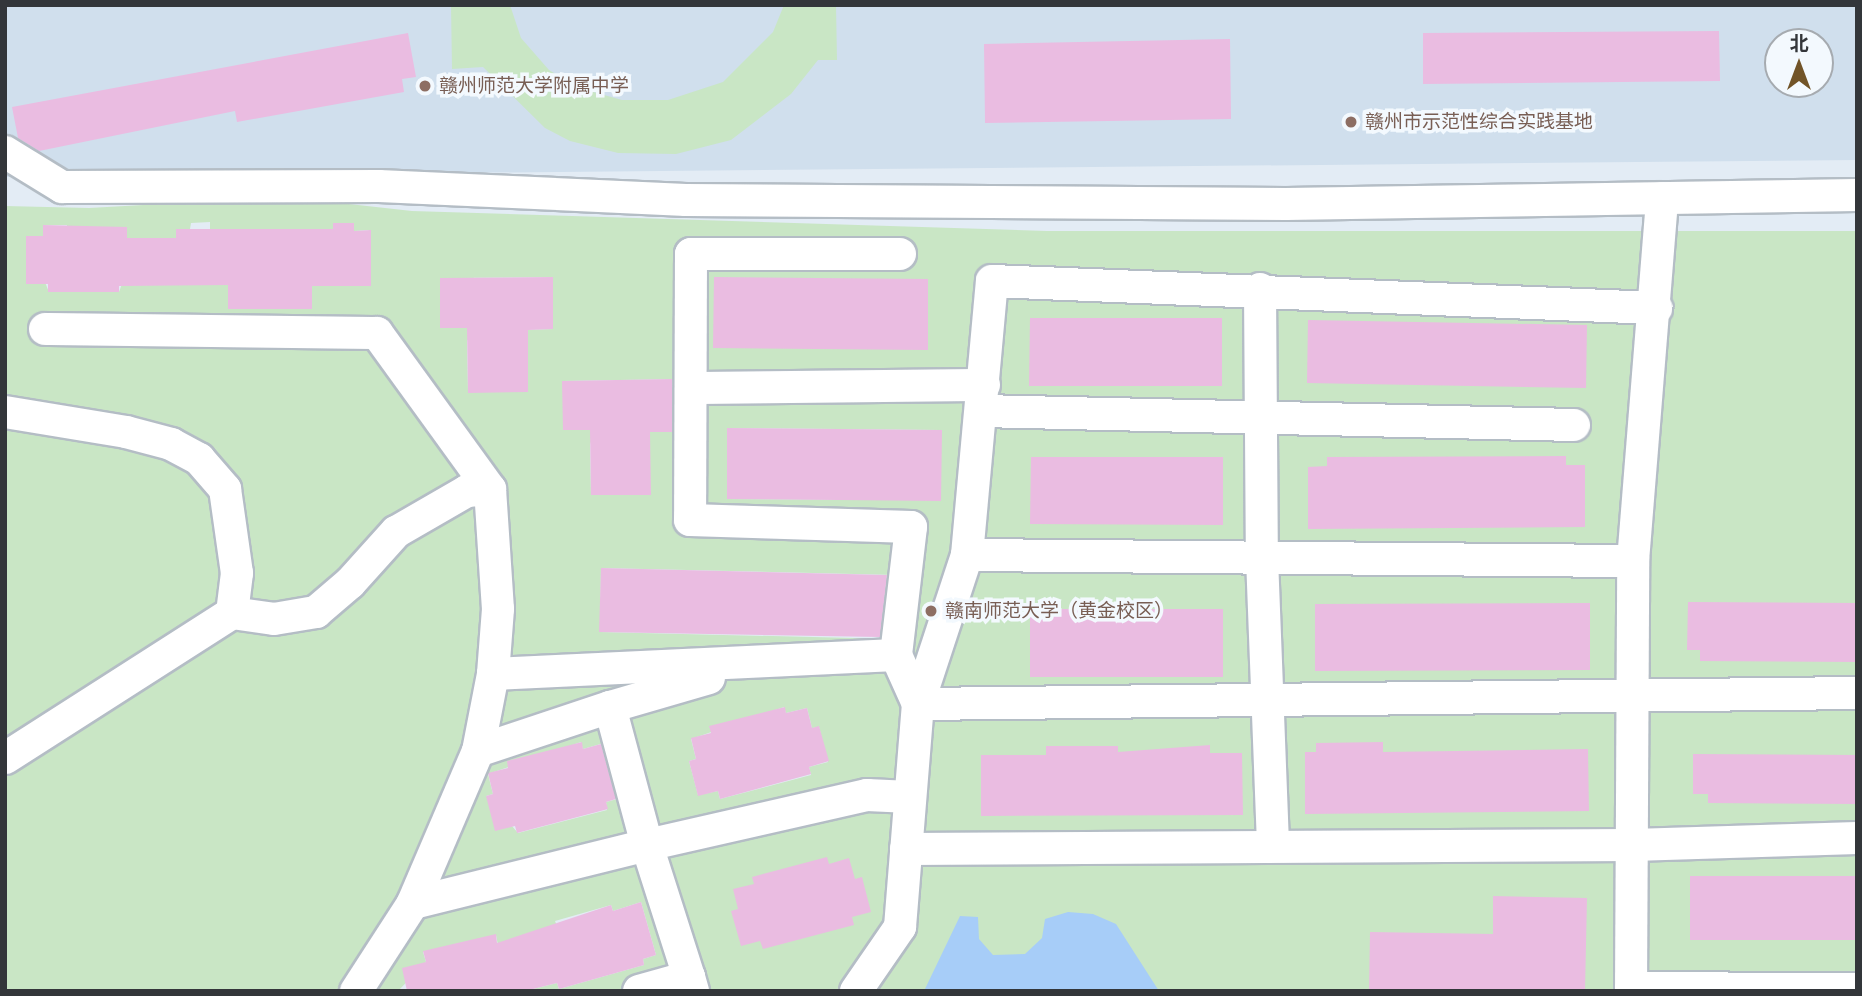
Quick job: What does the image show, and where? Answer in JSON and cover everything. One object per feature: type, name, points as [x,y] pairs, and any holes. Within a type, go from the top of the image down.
[{"type":"street","points":[[5,152],[62,187],[379,186],[686,200],[1286,204],[1857,195]]},
{"type":"street","points":[[1662,198],[1656,308],[1633,561],[1635,699],[1631,989],[1857,989]]},
{"type":"street","points":[[900,254],[691,254],[690,520],[911,527],[896,655],[918,704]]},
{"type":"street","points":[[856,991],[900,927],[918,704],[967,555],[992,281],[1260,289],[1656,308]]},
{"type":"street","points":[[1260,289],[1262,558],[1273,845]]},
{"type":"street","points":[[45,329],[377,333],[490,489],[498,609],[493,674],[478,751],[413,903],[356,991]]},
{"type":"street","points":[[691,388],[983,398],[1261,419],[1574,425]]},
{"type":"street","points":[[5,412],[126,432],[171,444],[199,459],[225,489],[237,573],[232,613]]},
{"type":"street","points":[[5,758],[232,613],[274,619],[316,612],[350,583],[396,532],[467,491],[490,489]]},
{"type":"street","points":[[967,555],[1633,561]]},
{"type":"street","points":[[493,674],[756,664],[896,655]]},
{"type":"street","points":[[478,751],[610,707],[756,664]]},
{"type":"street","points":[[918,704],[1268,699],[1635,699],[1857,693]]},
{"type":"street","points":[[610,707],[647,845],[691,984],[639,991]]},
{"type":"street","points":[[413,903],[647,845],[867,795],[911,797]]},
{"type":"street","points":[[906,849],[1633,845],[1857,838]]},
{"type":"shaded area","points":[[5,5],[1857,5],[1857,160],[5,177]]},
{"type":"green space","points":[[451,5],[510,5],[521,38],[549,70],[579,88],[622,100],[668,100],[723,82],[773,32],[784,5],[836,5],[837,60],[818,60],[791,94],[731,140],[676,154],[618,153],[570,141],[545,128],[483,67],[452,69]]},
{"type":"green space","name":"赣南师范大学（黄金校区）","points":[[286,197],[412,211],[1047,231],[1857,231],[1857,991],[525,991],[557,983],[559,989],[644,965],[643,959],[656,955],[641,902],[613,911],[611,905],[555,921],[557,926],[498,945],[496,935],[423,952],[426,962],[398,991],[5,991],[5,206],[89,208]],"holes":[[[210,222],[210,244],[225,229],[314,229],[333,240],[354,231],[370,230],[312,265],[311,309],[229,309],[228,266],[190,229],[191,223]],[[44,225],[67,225],[67,238],[139,238],[119,292],[49,292],[26,236],[43,236]],[[553,277],[553,329],[521,330],[528,346],[528,392],[468,392],[467,341],[474,328],[440,328],[440,278]],[[676,379],[676,432],[643,432],[651,495],[591,495],[590,444],[597,430],[563,430],[563,381]],[[727,428],[941,430],[941,500],[727,499]],[[601,568],[896,575],[894,639],[600,632]],[[784,707],[786,713],[807,708],[812,728],[819,727],[828,762],[809,767],[811,775],[720,799],[718,791],[698,795],[689,761],[696,759],[691,739]],[[581,742],[583,749],[604,743],[625,797],[606,802],[607,810],[518,833],[486,796],[493,794],[488,774]]]},
{"type":"water","points":[[1068,912],[1093,914],[1116,924],[1159,991],[924,991],[960,916],[978,917],[979,939],[993,955],[1025,954],[1042,938],[1045,919]]},
{"type":"building","points":[[1719,31],[1720,81],[1423,84],[1423,33]]},
{"type":"building","points":[[408,33],[416,77],[402,79],[404,92],[237,122],[235,111],[39,151],[18,138],[12,107]]},
{"type":"building","points":[[1230,39],[1231,119],[985,123],[984,44]]},
{"type":"building","points":[[333,223],[354,223],[354,231],[371,230],[371,286],[312,286],[312,309],[228,309],[228,285],[119,286],[119,292],[48,292],[48,284],[26,284],[26,236],[43,236],[43,225],[127,227],[127,238],[176,238],[176,229],[333,229]]},
{"type":"building","points":[[553,277],[553,329],[528,330],[528,392],[468,393],[467,328],[440,328],[440,278]]},
{"type":"building","points":[[714,277],[928,279],[928,350],[713,348]]},
{"type":"building","points":[[1030,318],[1222,318],[1222,386],[1029,386]]},
{"type":"building","points":[[1308,320],[1587,325],[1586,388],[1307,383]]},
{"type":"building","points":[[672,379],[672,432],[650,432],[651,495],[591,495],[590,430],[563,430],[562,381]]},
{"type":"building","points":[[727,428],[942,430],[941,501],[727,499]]},
{"type":"building","points":[[1566,456],[1566,465],[1585,465],[1585,527],[1308,529],[1308,467],[1327,466],[1327,457]]},
{"type":"building","points":[[1031,457],[1223,457],[1223,525],[1030,524]]},
{"type":"building","points":[[601,568],[887,575],[880,637],[599,632]]},
{"type":"building","points":[[1688,602],[1857,603],[1857,662],[1700,661],[1700,650],[1687,650]]},
{"type":"building","points":[[1590,603],[1590,670],[1315,671],[1315,604]]},
{"type":"building","points":[[1030,609],[1223,609],[1223,677],[1030,677]]},
{"type":"building","points":[[785,707],[786,713],[807,708],[812,728],[819,726],[829,761],[809,767],[811,774],[720,799],[718,791],[698,796],[689,761],[696,759],[691,738],[711,733],[709,726]]},
{"type":"building","points":[[582,742],[583,749],[601,744],[616,799],[606,802],[608,809],[517,833],[515,826],[495,831],[486,796],[493,794],[488,773],[508,768],[507,761]]},
{"type":"building","points":[[1383,742],[1383,752],[1588,749],[1589,811],[1305,814],[1305,752],[1316,752],[1316,743]]},
{"type":"building","points":[[1210,745],[1210,753],[1242,753],[1243,815],[981,816],[981,755],[1046,755],[1046,746],[1118,746],[1118,752]]},
{"type":"building","points":[[1693,754],[1857,755],[1857,804],[1708,803],[1708,794],[1693,794]]},
{"type":"building","points":[[827,857],[829,864],[849,858],[855,879],[862,877],[871,912],[852,917],[854,925],[763,949],[760,941],[741,946],[731,911],[738,909],[733,889],[754,884],[752,877]]},
{"type":"building","points":[[1690,876],[1857,876],[1857,940],[1690,940]]},
{"type":"building","points":[[1493,896],[1587,898],[1585,991],[1369,991],[1370,932],[1493,934]]},
{"type":"building","points":[[641,902],[656,955],[643,959],[644,965],[559,989],[557,983],[525,991],[407,991],[402,968],[426,962],[423,951],[496,934],[497,943],[611,905],[613,911]]},
{"type":"place","name":"赣州师范大学附属中学","points":[[425,86]]},
{"type":"place","name":"赣州市示范性综合实践基地","points":[[1351,122]]},
{"type":"place","name":"赣南师范大学（黄金校区）","points":[[931,611]]}]
